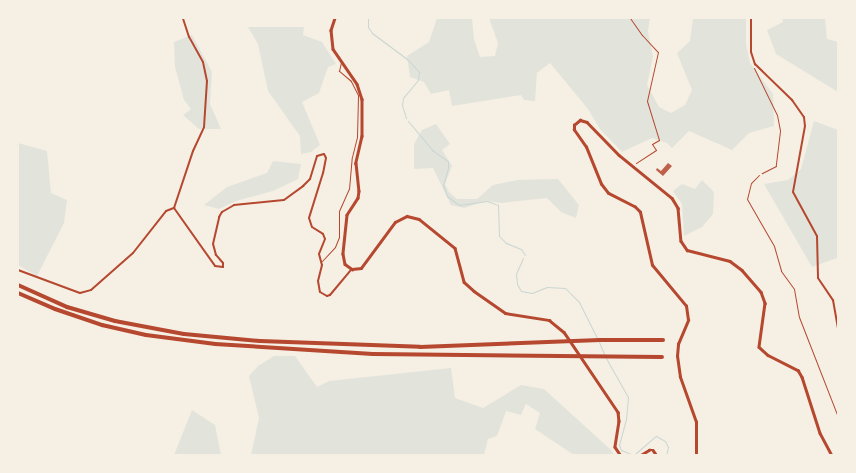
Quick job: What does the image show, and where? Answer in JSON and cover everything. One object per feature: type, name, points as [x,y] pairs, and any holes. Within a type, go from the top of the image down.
[{"type":"highway","points":[[18,285],[67,306],[115,321],[184,334],[266,342],[420,348],[632,339],[663,340]]},
{"type":"highway","points":[[18,292],[77,318],[124,330],[192,342],[363,354],[662,357]]},
{"type":"street","points":[[174,208],[193,151],[204,128],[207,81],[203,62],[189,37],[183,18]]},
{"type":"street","points":[[335,18],[331,30],[331,40],[341,62],[357,84],[362,98],[362,136],[356,163],[359,191],[358,198],[347,215],[343,254],[345,264],[352,269]]},
{"type":"street","points":[[751,18],[751,52],[754,62],[792,100],[804,117],[805,126],[793,192],[817,236],[818,278],[833,300],[838,329]]},
{"type":"street","points":[[696,456],[696,422],[680,377],[677,356],[678,344],[688,320],[686,306],[652,265],[640,212],[635,207],[608,193],[601,184],[586,147],[574,130],[574,125],[580,120],[587,122],[619,155],[672,198],[678,208],[681,241],[687,250],[730,261],[742,270],[760,292],[765,303],[759,347],[768,355],[798,370],[820,433],[832,456]]},
{"type":"street","points":[[174,208],[215,266],[223,267],[223,263],[216,256],[213,244],[219,217],[222,212],[234,205],[284,200],[310,179],[317,156],[324,154],[326,158],[323,173],[309,218],[312,227],[323,234],[325,238],[319,254],[322,262],[318,286],[320,292],[327,296],[352,269],[361,268],[395,222],[407,216],[419,219],[455,248],[464,282],[474,291],[505,313],[548,320],[564,332],[618,412],[619,421],[615,447],[622,456]]},
{"type":"street","points":[[18,270],[80,293],[91,290],[133,253],[166,211],[174,208]]},
{"type":"street","points":[[639,456],[649,450],[653,450],[657,456]]},
{"type":"lane","points":[[322,262],[338,243],[339,210],[349,190],[352,157],[357,137],[358,95],[351,81],[338,71],[341,62]]},
{"type":"lane","points":[[759,174],[751,183],[747,198],[774,246],[781,271],[794,289],[800,317],[838,417]]},
{"type":"path","points":[[630,18],[642,35],[658,52],[647,100],[659,140],[652,144],[656,150],[636,164]]},
{"type":"path","points":[[754,62],[754,72],[777,115],[780,131],[776,166],[759,174]]},
{"type":"shaded area","points":[[437,18],[472,18],[474,39],[480,57],[495,56],[498,43],[489,18],[650,18],[648,31],[653,57],[647,85],[659,107],[671,113],[685,105],[692,90],[677,53],[690,41],[693,18],[746,18],[746,44],[750,63],[773,94],[774,126],[749,133],[732,150],[689,131],[672,148],[667,143],[652,138],[622,152],[600,129],[588,109],[550,63],[537,73],[535,101],[524,100],[521,95],[452,106],[449,90],[431,94],[424,82],[410,77],[407,56],[429,42]]},
{"type":"shaded area","points":[[782,18],[825,18],[827,39],[838,42],[838,92],[776,54],[767,30],[783,22]]},
{"type":"shaded area","points":[[248,27],[304,27],[303,35],[322,42],[336,64],[328,67],[319,93],[302,102],[320,145],[311,152],[301,154],[300,136],[268,91],[258,44]]},
{"type":"shaded area","points":[[192,35],[212,72],[210,104],[221,129],[199,129],[183,115],[191,109],[184,100],[175,67],[174,42]]},
{"type":"shaded area","points":[[814,121],[838,130],[838,261],[837,258],[812,267],[764,184],[788,180],[801,169]]},
{"type":"shaded area","points":[[436,124],[450,144],[442,150],[452,166],[445,184],[449,192],[457,199],[477,199],[493,185],[517,180],[558,179],[579,205],[576,218],[561,212],[547,198],[502,203],[486,201],[464,208],[451,205],[433,168],[414,169],[414,144],[422,130]]},
{"type":"shaded area","points":[[18,143],[47,151],[51,193],[67,200],[64,223],[37,276],[18,265]]},
{"type":"shaded area","points":[[273,161],[301,164],[298,179],[273,191],[236,201],[219,209],[204,205],[227,187],[267,173]]},
{"type":"shaded area","points":[[702,180],[714,192],[713,214],[702,227],[684,236],[682,204],[673,191],[682,184],[695,189]]},
{"type":"shaded area","points":[[274,356],[295,356],[317,387],[329,381],[451,368],[455,398],[483,408],[521,385],[544,389],[611,450],[614,455],[574,455],[535,429],[540,413],[526,404],[521,415],[506,411],[497,436],[488,439],[484,455],[251,455],[259,418],[249,376],[258,366]]},
{"type":"shaded area","points":[[192,410],[215,425],[221,455],[174,455]]},
{"type":"building","points":[[668,163],[672,166],[663,176],[656,170],[657,168],[661,171]]},
{"type":"waterway","points":[[368,18],[368,27],[372,33],[407,59],[419,72],[418,80],[403,98],[402,105],[406,118]]},
{"type":"waterway","points":[[408,121],[432,150],[448,161],[443,185],[447,196],[459,205],[487,201],[498,205],[499,236],[506,243],[521,249],[525,255]]},
{"type":"waterway","points":[[523,258],[516,274],[517,284],[521,291],[532,293],[547,287],[565,288],[579,302],[597,338]]},
{"type":"waterway","points":[[599,342],[604,354]]},
{"type":"waterway","points":[[606,358],[628,397],[626,419],[619,445],[621,450],[635,454],[656,436],[665,441],[668,447],[666,456]]}]
